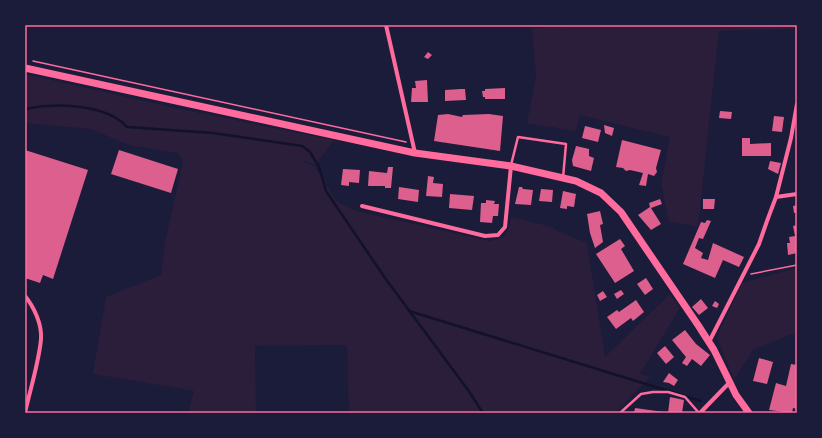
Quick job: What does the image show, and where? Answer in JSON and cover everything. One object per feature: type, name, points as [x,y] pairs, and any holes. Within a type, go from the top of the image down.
[{"type":"main road","points":[[25,68],[415,153],[511,166],[576,181],[601,193],[621,212],[709,342],[729,383],[749,413]]},
{"type":"street","points":[[386,25],[415,153]]},
{"type":"street","points":[[709,342],[741,276],[759,244],[776,197],[791,138],[797,104]]},
{"type":"street","points":[[362,206],[485,236],[498,235],[505,228],[511,166]]},
{"type":"street","points":[[776,197],[797,194]]},
{"type":"street","points":[[25,296],[31,303],[38,320],[41,338],[25,413]]},
{"type":"street","points":[[700,413],[729,383]]},
{"type":"lane","points":[[511,166],[518,137],[566,144],[563,178]]},
{"type":"lane","points":[[620,413],[641,394],[653,392],[668,392],[685,397],[700,413]]},
{"type":"path","points":[[33,61],[413,144]]},
{"type":"path","points":[[741,276],[797,265]]},
{"type":"shaded area","points":[[590,25],[797,25],[797,29],[719,31],[698,227],[669,221],[661,184],[670,137],[580,115],[576,131],[527,123],[536,76],[532,28]]},
{"type":"shaded area","points":[[25,74],[175,108],[334,140],[315,165],[297,158],[315,167],[336,201],[356,211],[489,241],[503,237],[506,234],[511,217],[552,227],[557,231],[587,243],[605,357],[670,294],[680,308],[640,374],[650,377],[615,413],[349,413],[347,345],[255,346],[256,413],[188,413],[194,391],[93,374],[106,297],[161,275],[165,242],[183,162],[178,153],[131,146],[91,129],[25,123]]},
{"type":"shaded area","points":[[797,268],[797,332],[753,350],[734,380],[717,337],[742,283]]},
{"type":"building","points":[[428,52],[432,55],[428,59],[424,57]]},
{"type":"building","points":[[427,80],[428,102],[411,102],[412,88],[416,88],[415,81]]},
{"type":"building","points":[[505,88],[505,99],[485,99],[485,97],[483,97],[482,91],[485,91],[485,89]]},
{"type":"building","points":[[465,89],[466,100],[445,101],[445,90]]},
{"type":"building","points":[[720,111],[732,112],[731,119],[719,118]]},
{"type":"building","points":[[448,114],[462,117],[463,115],[489,114],[503,116],[500,151],[434,141],[438,115]]},
{"type":"building","points":[[774,116],[784,117],[782,132],[772,131]]},
{"type":"building","points":[[604,125],[614,128],[612,136],[605,133]]},
{"type":"building","points":[[585,126],[601,130],[598,142],[582,138]]},
{"type":"building","points":[[742,138],[750,138],[750,144],[771,143],[771,156],[742,156]]},
{"type":"building","points":[[622,140],[661,150],[656,168],[657,172],[654,176],[648,174],[646,186],[639,185],[643,173],[630,170],[626,171],[623,168],[616,167]]},
{"type":"building","points":[[576,146],[589,149],[589,156],[594,158],[591,171],[573,166],[572,160]]},
{"type":"building","points":[[25,150],[88,170],[53,279],[43,275],[40,283],[25,278]]},
{"type":"building","points":[[119,150],[178,169],[171,193],[111,174]]},
{"type":"building","points":[[770,161],[781,163],[778,174],[768,169]]},
{"type":"building","points":[[388,167],[393,167],[391,188],[385,188],[385,186],[368,186],[369,171],[387,173]]},
{"type":"building","points":[[343,169],[360,170],[359,183],[349,182],[349,186],[341,185]]},
{"type":"building","points":[[428,176],[434,177],[433,183],[443,184],[442,197],[426,196]]},
{"type":"building","points":[[399,187],[419,190],[418,202],[398,199]]},
{"type":"building","points":[[519,187],[533,190],[531,205],[515,204]]},
{"type":"building","points":[[541,189],[553,190],[552,202],[539,201]]},
{"type":"building","points":[[563,191],[576,194],[574,207],[567,206],[567,209],[560,208]]},
{"type":"building","points":[[450,194],[474,196],[472,210],[449,208]]},
{"type":"building","points":[[660,199],[662,204],[651,208],[661,224],[651,230],[638,215],[650,207],[649,203]]},
{"type":"building","points":[[703,199],[715,199],[714,209],[703,209]]},
{"type":"building","points":[[486,200],[495,201],[494,204],[499,204],[498,216],[493,216],[492,223],[480,222],[481,203],[486,203]]},
{"type":"building","points":[[797,205],[797,213],[794,213],[793,206]]},
{"type":"building","points":[[600,211],[603,224],[600,225],[603,242],[595,248],[590,233],[587,214]]},
{"type":"building","points":[[707,220],[711,221],[703,239],[699,238],[695,248],[703,253],[701,258],[708,260],[713,243],[744,257],[739,267],[723,260],[715,278],[683,264],[701,222],[705,223]]},
{"type":"building","points":[[797,225],[797,253],[788,255],[787,243],[790,243],[789,237],[795,236],[793,226]]},
{"type":"building","points":[[620,239],[625,246],[621,249],[634,271],[615,283],[596,254]]},
{"type":"building","points":[[646,278],[653,289],[645,295],[637,284]]},
{"type":"building","points":[[621,290],[624,294],[617,299],[614,294]]},
{"type":"building","points":[[603,291],[607,297],[600,301],[597,295]]},
{"type":"building","points":[[701,299],[708,308],[699,315],[692,307]]},
{"type":"building","points":[[636,300],[644,312],[633,321],[631,318],[616,329],[607,317],[617,310],[619,312]]},
{"type":"building","points":[[715,301],[719,304],[717,308],[712,306]]},
{"type":"building","points":[[685,330],[696,344],[710,355],[701,366],[692,359],[687,366],[682,363],[686,357],[672,340]]},
{"type":"building","points":[[665,346],[674,357],[666,364],[657,353]]},
{"type":"building","points":[[759,358],[773,362],[767,384],[753,381]]},
{"type":"building","points":[[791,364],[797,365],[797,409],[793,408],[792,413],[769,410],[776,383],[786,386]]},
{"type":"building","points":[[669,373],[678,380],[674,386],[663,382]]},
{"type":"building","points":[[670,397],[684,400],[682,413],[668,413]]},
{"type":"building","points":[[635,408],[664,412],[664,413],[634,413]]},
{"type":"waterway","points":[[25,109],[50,106],[79,107],[106,113],[127,127],[213,133],[302,146],[310,152],[319,167],[326,191],[385,278],[468,390],[483,413]]},
{"type":"waterway","points":[[409,311],[701,401]]}]
